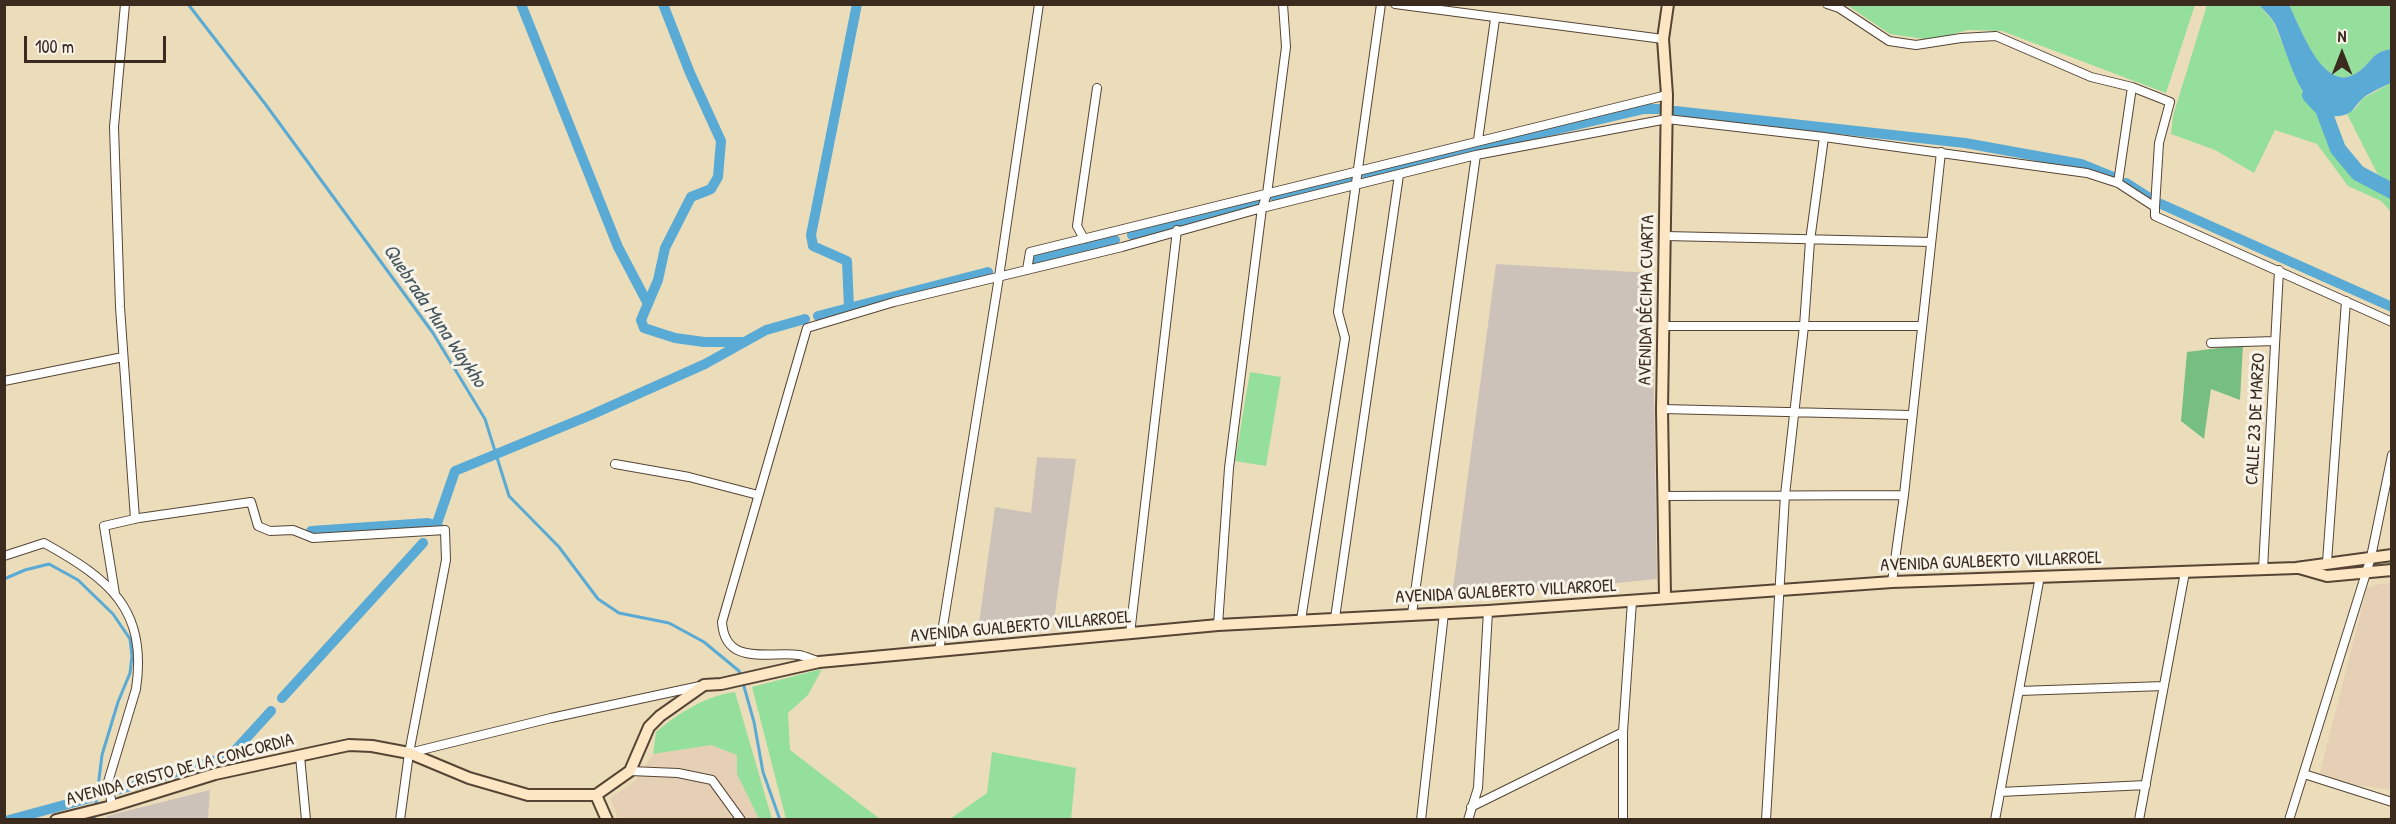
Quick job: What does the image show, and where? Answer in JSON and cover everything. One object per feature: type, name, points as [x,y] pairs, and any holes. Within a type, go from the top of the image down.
[{"type":"main road","name":"AVENIDA DÉCIMA CUARTA","points":[[1665,597],[1662,409],[1667,95],[1662,39],[1668,4]]},
{"type":"main road","name":"AVENIDA GUALBERTO VILLARROEL","points":[[704,685],[721,684],[819,662],[1218,625],[1488,611],[1892,582],[2296,568],[2391,555]]},
{"type":"main road","name":"AVENIDA GUALBERTO VILLARROEL","points":[[2296,568],[2327,576],[2391,570]]},
{"type":"main road","points":[[607,819],[596,795],[630,771],[650,727],[660,716],[704,685]]},
{"type":"main road","name":"AVENIDA CRISTO DE LA CONCORDIA","points":[[56,819],[109,806],[215,774],[359,745],[409,753],[468,778],[528,795],[596,795]]},
{"type":"street","points":[[125,4],[114,127],[123,357],[135,519]]},
{"type":"street","points":[[939,651],[999,277],[1039,4]]},
{"type":"street","points":[[1218,625],[1229,468],[1262,208],[1267,194],[1286,47],[1283,4]]},
{"type":"street","points":[[1301,620],[1345,338],[1338,312],[1381,4]]},
{"type":"street","points":[[1395,4],[1495,19],[1662,39]]},
{"type":"street","points":[[1827,4],[1839,9],[1889,41],[1916,45],[1961,38],[1996,36],[2091,77],[2132,87],[2170,102],[2159,143],[2155,216],[2391,322]]},
{"type":"street","points":[[1478,140],[1495,19]]},
{"type":"street","points":[[2118,183],[2132,87]]},
{"type":"street","points":[[1084,239],[1077,226],[1097,88]]},
{"type":"street","points":[[1027,270],[1030,252],[1667,95]]},
{"type":"street","points":[[819,662],[800,655],[744,653],[734,650],[722,633],[722,622],[807,328],[894,302],[1122,247],[1177,230],[1476,155],[1667,119],[1941,152],[2087,173],[2118,183],[2154,207]]},
{"type":"street","points":[[1766,819],[1785,495],[1804,326],[1809,241],[1824,137]]},
{"type":"street","points":[[1892,582],[1904,495],[1941,152]]},
{"type":"street","points":[[1412,614],[1476,155]]},
{"type":"street","points":[[1335,618],[1399,175]]},
{"type":"street","points":[[1130,634],[1177,230]]},
{"type":"street","points":[[1665,236],[1931,242]]},
{"type":"street","name":"CALLE 23 DE MARZO","points":[[2263,569],[2278,270]]},
{"type":"street","points":[[2327,562],[2346,301]]},
{"type":"street","points":[[1663,326],[1922,326]]},
{"type":"street","points":[[2211,343],[2275,341]]},
{"type":"street","points":[[4,381],[123,357]]},
{"type":"street","points":[[1662,409],[1911,415]]},
{"type":"street","points":[[2289,819],[2371,557],[2391,455]]},
{"type":"street","points":[[615,464],[689,477],[758,495]]},
{"type":"street","points":[[1663,496],[1904,495]]},
{"type":"street","points":[[115,594],[104,526],[135,519],[251,502],[258,526],[270,531],[293,530],[313,538],[445,530],[446,560],[409,753],[400,819]]},
{"type":"street","points":[[4,556],[44,543],[84,565],[115,594],[131,617],[137,634],[139,657],[136,689],[108,782],[109,806]]},
{"type":"street","points":[[2139,819],[2185,572]]},
{"type":"street","points":[[1995,819],[2040,576]]},
{"type":"street","points":[[1623,819],[1623,732],[1632,601]]},
{"type":"street","points":[[1468,819],[1478,788],[1488,611]]},
{"type":"street","points":[[1421,819],[1444,613]]},
{"type":"street","points":[[409,753],[551,718],[704,685]]},
{"type":"street","points":[[2019,691],[2164,686]]},
{"type":"street","points":[[1471,807],[1623,732]]},
{"type":"street","points":[[300,756],[306,819]]},
{"type":"street","points":[[630,771],[678,773],[712,780],[741,819]]},
{"type":"street","points":[[2304,774],[2391,802]]},
{"type":"street","points":[[2000,792],[2146,785]]},
{"type":"shaded area","points":[[1496,264],[1652,273],[1657,579],[1478,597],[1452,596]]},
{"type":"shaded area","points":[[1037,457],[1076,459],[1054,620],[979,623],[995,507],[1031,513]]},
{"type":"shaded area","points":[[2391,583],[2391,790],[2318,780],[2367,588]]},
{"type":"shaded area","points":[[711,745],[737,755],[737,774],[759,819],[618,819],[610,798],[635,781],[653,754]]},
{"type":"shaded area","points":[[210,790],[208,819],[107,819],[107,816]]},
{"type":"green space","points":[[1847,5],[2195,5],[2166,93],[2002,31],[1968,30],[1931,40],[1890,34]]},
{"type":"green space","points":[[2207,5],[2259,5],[2273,21],[2305,98],[2320,111],[2330,148],[2353,177],[2391,199],[2391,212],[2381,201],[2348,186],[2317,144],[2275,130],[2254,173],[2215,150],[2171,134],[2173,116]]},
{"type":"green space","points":[[2289,5],[2391,5],[2391,49],[2380,52],[2358,72],[2346,77],[2335,75],[2324,68],[2315,56]]},
{"type":"green space","points":[[2391,83],[2391,184],[2377,173],[2347,114],[2356,108],[2362,99]]},
{"type":"green space","points":[[2243,345],[2240,400],[2211,389],[2204,439],[2181,421],[2187,352]]},
{"type":"green space","points":[[1250,372],[1281,377],[1266,466],[1235,461]]},
{"type":"green space","points":[[822,669],[808,695],[788,713],[790,750],[880,819],[786,819],[752,687]]},
{"type":"green space","points":[[735,692],[772,819],[759,819],[737,774],[737,755],[711,745],[653,754],[656,732],[665,725],[703,701]]},
{"type":"green space","points":[[992,752],[1076,768],[1071,819],[950,819],[987,793]]},
{"type":"water","points":[[2259,5],[2289,5],[2315,57],[2324,68],[2335,75],[2346,77],[2358,72],[2380,52],[2391,49],[2391,83],[2363,98],[2347,114],[2332,116],[2319,110],[2308,99],[2299,84],[2274,22]]},
{"type":"waterway","name":"Quebrada Muna Waykho","points":[[188,4],[266,105],[433,333],[485,419],[509,496],[559,547],[598,599],[619,613],[669,623],[704,642],[739,671],[741,677]]},
{"type":"waterway","points":[[521,4],[618,247],[648,304]]},
{"type":"waterway","points":[[663,4],[690,73],[721,141],[718,177],[711,189],[691,197],[665,248],[658,280],[641,320],[644,328],[675,338],[704,342],[743,342]]},
{"type":"waterway","points":[[849,308],[847,261],[813,246],[811,235],[857,4]]},
{"type":"waterway","points":[[2310,95],[2323,109],[2338,149],[2358,173],[2392,191]]},
{"type":"waterway","points":[[1366,174],[1644,109],[1659,109]]},
{"type":"waterway","points":[[1675,111],[1965,143],[2081,164],[2113,177]]},
{"type":"waterway","points":[[1275,197],[1350,178]]},
{"type":"waterway","points":[[2126,183],[2148,197]]},
{"type":"waterway","points":[[1132,235],[1259,201]]},
{"type":"waterway","points":[[2161,204],[2392,307]]},
{"type":"waterway","points":[[1036,260],[1115,240]]},
{"type":"waterway","points":[[818,316],[988,272]]},
{"type":"waterway","points":[[435,529],[455,471],[591,415],[705,364],[766,330],[805,319]]},
{"type":"waterway","points":[[311,531],[428,523],[438,526]]},
{"type":"waterway","points":[[282,698],[423,543]]},
{"type":"waterway","points":[[4,579],[25,570],[49,564],[78,580],[113,614],[130,639],[132,656],[130,673],[118,702],[102,755],[94,820]]},
{"type":"waterway","name":"Quebrada Muna Waykho","points":[[743,683],[754,722],[763,772],[780,820]]},
{"type":"waterway","points":[[117,790],[230,756],[271,711]]},
{"type":"waterway","points":[[9,820],[90,798]]}]
